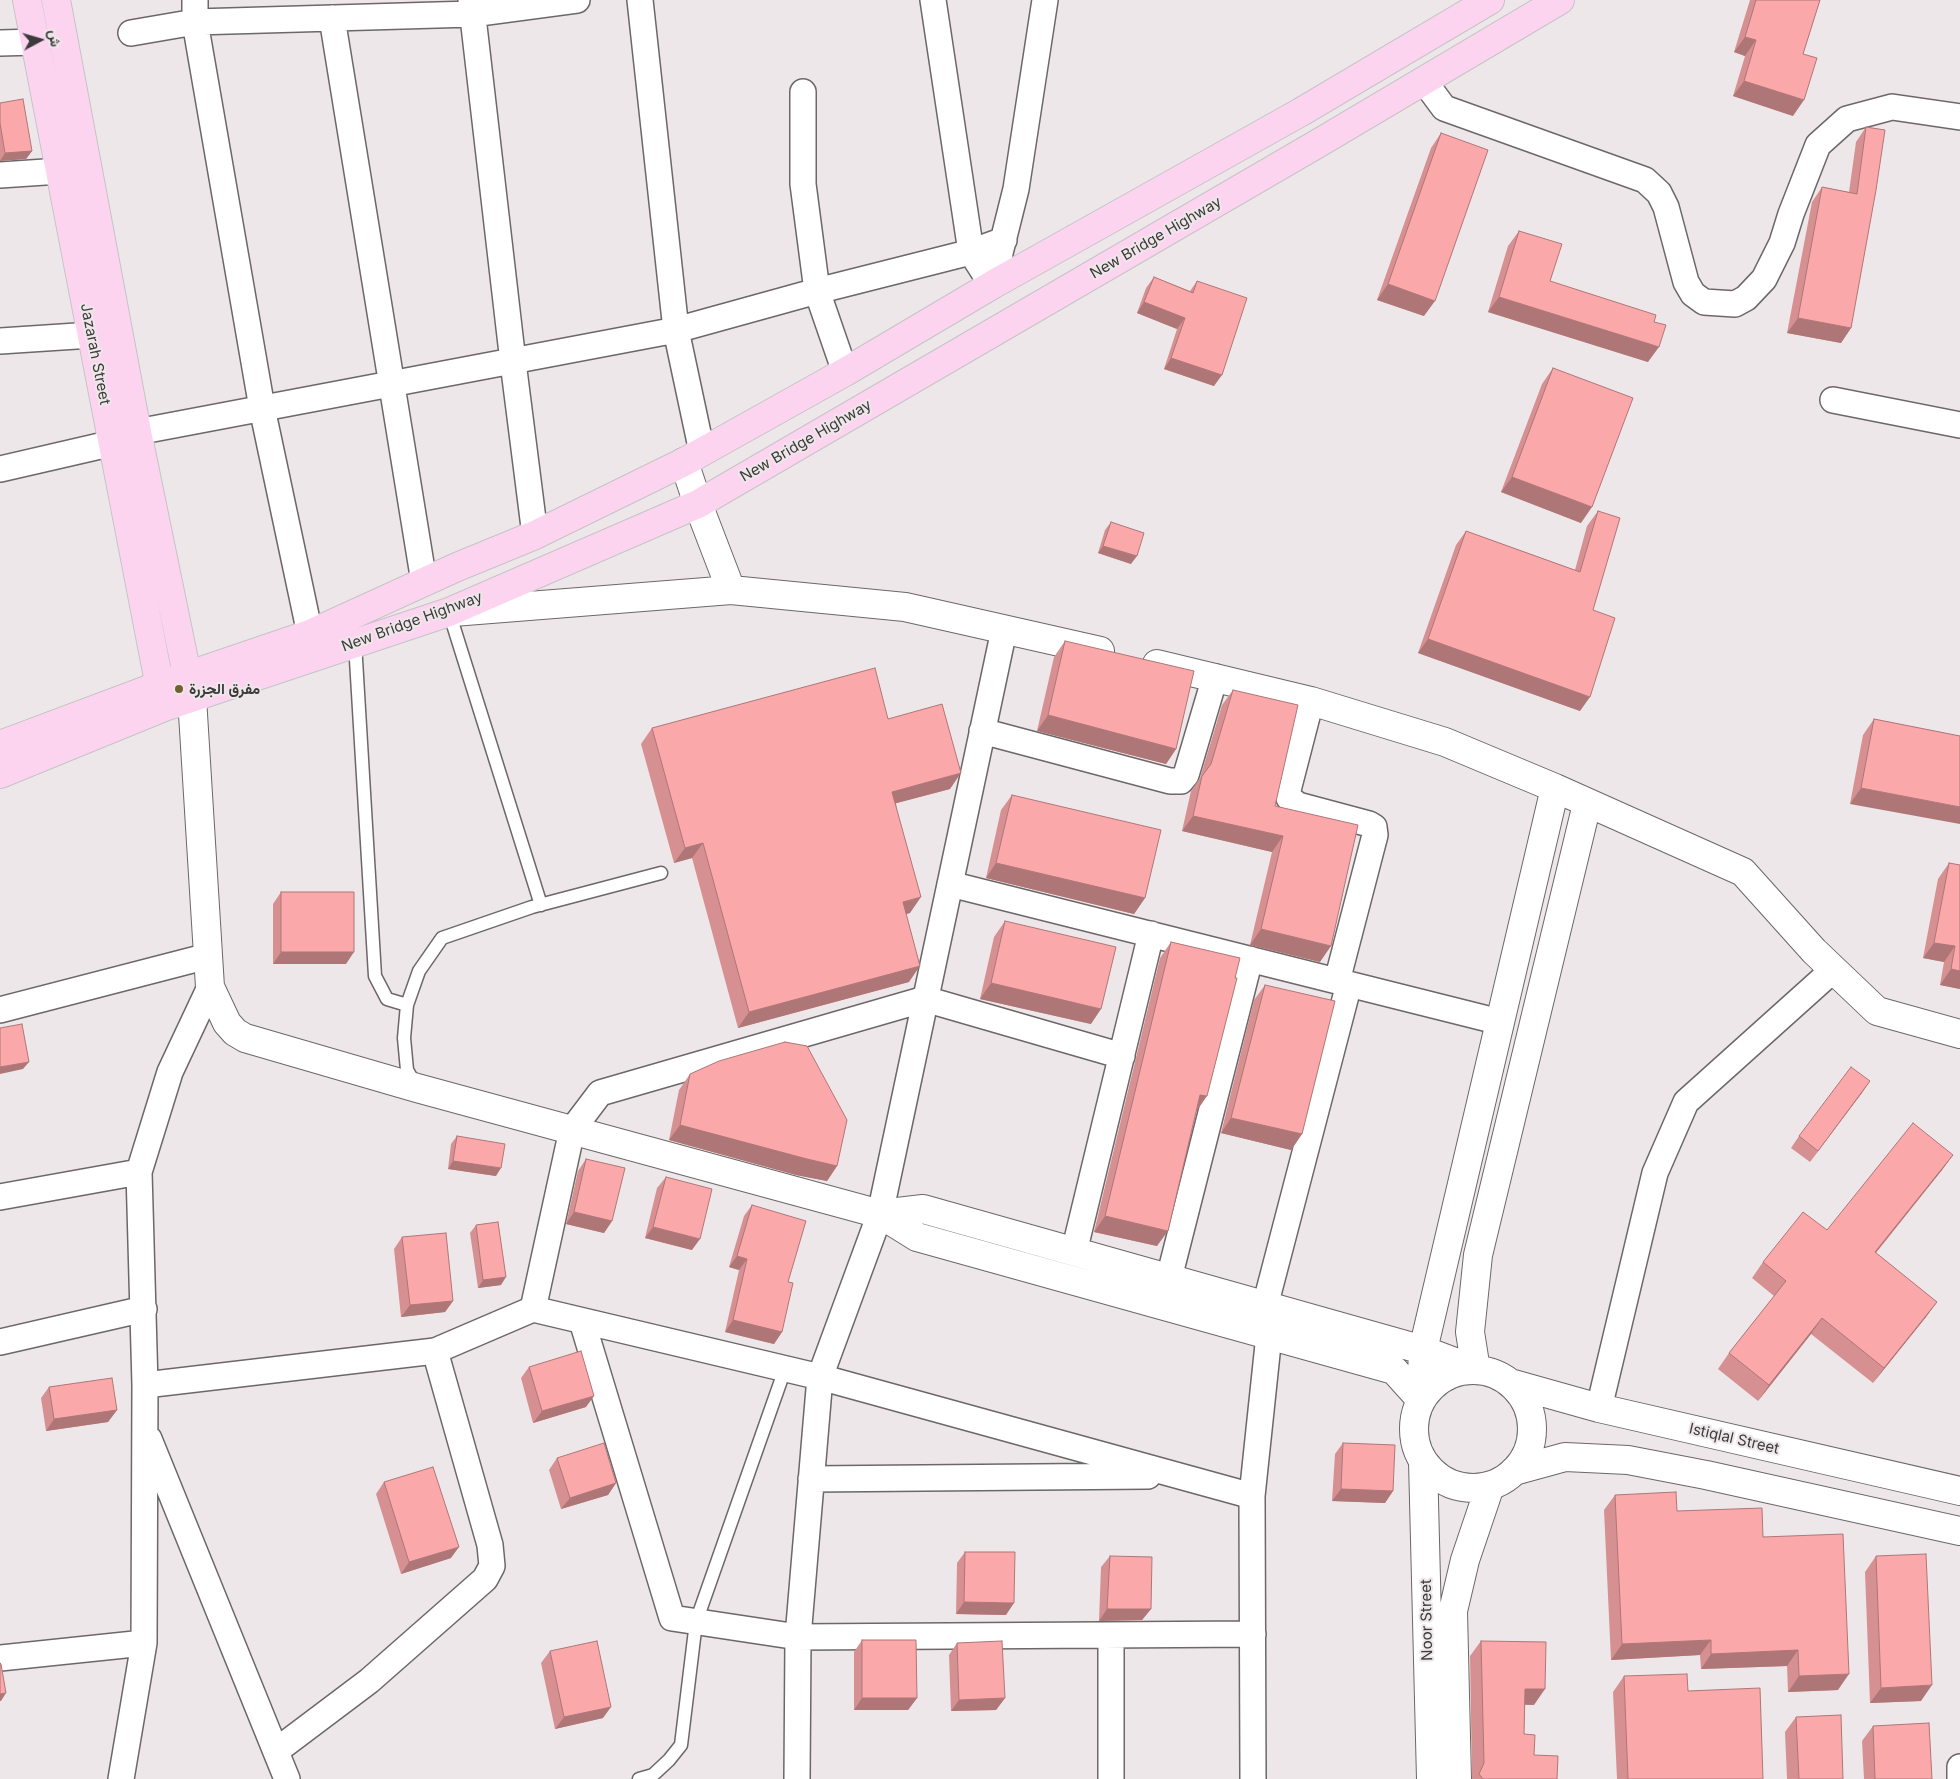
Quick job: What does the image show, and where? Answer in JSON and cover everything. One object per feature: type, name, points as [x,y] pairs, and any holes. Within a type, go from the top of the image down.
[{"type":"main road","name":"Jazarah Street","points":[[27,0],[162,696]]},
{"type":"main road","name":"Jazarah Street","points":[[56,0],[137,432],[190,687]]},
{"type":"main road","name":"New Bridge Highway","points":[[190,687],[424,582],[535,536],[693,457],[845,372],[992,285],[1301,112],[1490,0]]},
{"type":"main road","name":"New Bridge Highway","points":[[0,745],[190,687],[355,643],[449,612],[698,504],[1560,0]]},
{"type":"main road","name":"New Bridge Highway","points":[[0,774],[162,696]]},
{"type":"street","points":[[132,33],[195,11],[322,12],[471,7],[578,0]]},
{"type":"street","points":[[640,0],[676,330],[698,504],[732,590]]},
{"type":"street","points":[[933,0],[971,252],[992,285]]},
{"type":"street","points":[[992,285],[1016,189],[1045,0]]},
{"type":"street","points":[[471,7],[535,536]]},
{"type":"street","points":[[195,11],[262,408],[310,634]]},
{"type":"street","points":[[322,12],[391,383],[424,582]]},
{"type":"street","points":[[0,43],[36,42]]},
{"type":"street","points":[[1424,80],[1444,108],[1645,180],[1659,193],[1666,207],[1686,282],[1693,294],[1704,302],[1735,304],[1746,298],[1764,279],[1782,243],[1791,214],[1818,145],[1847,119],[1892,107],[1960,117]]},
{"type":"street","points":[[803,92],[803,184],[817,291],[845,372]]},
{"type":"street","points":[[0,175],[60,171]]},
{"type":"street","points":[[137,432],[676,330],[817,291],[971,252],[1004,240]]},
{"type":"street","points":[[0,341],[92,335]]},
{"type":"street","points":[[1833,400],[1960,425]]},
{"type":"street","points":[[0,469],[113,443]]},
{"type":"street","points":[[449,612],[732,590],[905,607],[1216,676],[1311,701],[1445,742],[1555,788],[1743,872],[1833,970],[1877,1011],[1960,1034]]},
{"type":"street","points":[[798,1779],[798,1637],[820,1377],[880,1214],[1004,630]]},
{"type":"street","points":[[982,731],[1170,781],[1181,781],[1186,775],[1216,676]]},
{"type":"street","points":[[190,687],[210,987],[227,1023],[244,1038],[417,1088],[880,1214],[917,1237],[1394,1370],[1421,1400]]},
{"type":"street","points":[[1265,1306],[1343,983],[1375,835],[1374,827],[1369,824],[1298,805],[1290,798],[1288,790],[1311,701]]},
{"type":"street","points":[[880,1214],[923,1210],[1423,1350],[1476,1370],[1500,1376],[1510,1383],[1523,1398],[1530,1416],[1532,1436],[1526,1455],[1514,1472],[1503,1480],[1490,1486],[1471,1488],[1452,1484],[1436,1475],[1423,1461],[1414,1431],[1416,1415],[1421,1400],[1423,1350],[1555,788]]},
{"type":"street","points":[[1476,1370],[1470,1332],[1478,1255],[1588,804]]},
{"type":"street","points":[[950,884],[1500,1022]]},
{"type":"street","points":[[1074,1252],[1152,934]]},
{"type":"street","points":[[0,1010],[208,956]]},
{"type":"street","points":[[1169,1278],[1250,960]]},
{"type":"street","points":[[1599,1408],[1654,1174],[1686,1102],[1833,970]]},
{"type":"street","points":[[121,1779],[144,1643],[145,1385],[139,1172],[170,1072],[210,987]]},
{"type":"street","points":[[533,1309],[572,1130],[600,1093],[925,999],[1122,1056]]},
{"type":"street","points":[[0,1197],[139,1172]]},
{"type":"street","points":[[0,1342],[144,1309]]},
{"type":"street","points":[[145,1385],[435,1351],[533,1309],[820,1377],[1252,1496]]},
{"type":"street","points":[[582,1321],[672,1618],[798,1637],[1252,1634]]},
{"type":"street","points":[[1253,1779],[1252,1496],[1269,1335]]},
{"type":"street","points":[[276,1751],[369,1682],[485,1578],[492,1566],[490,1545],[435,1351]]},
{"type":"street","points":[[1421,1400],[1431,1387],[1444,1377],[1460,1371],[1476,1370]]},
{"type":"street","name":"Istiqlal Street","points":[[1510,1383],[1599,1408],[1960,1491]]},
{"type":"street","points":[[145,1428],[287,1779]]},
{"type":"street","points":[[1514,1472],[1565,1457],[1628,1460],[1706,1475],[1960,1531]]},
{"type":"street","name":"Noor Street","points":[[1423,1461],[1431,1779]]},
{"type":"street","points":[[811,1479],[1178,1475]]},
{"type":"street","name":"Noor Street","points":[[1457,1779],[1453,1611],[1465,1560],[1490,1486]]},
{"type":"street","points":[[1111,1635],[1111,1779]]},
{"type":"street","points":[[0,1658],[144,1643]]},
{"type":"street","points":[[1960,1767],[1960,1779]]},
{"type":"lane","points":[[449,612],[541,905]]},
{"type":"lane","points":[[355,643],[375,976],[387,998],[407,1005]]},
{"type":"lane","points":[[417,1088],[407,1070],[404,1038],[407,1005],[419,971],[442,938],[541,905],[661,873]]},
{"type":"lane","points":[[639,1779],[653,1775],[681,1745],[696,1622],[786,1369]]},
{"type":"building","points":[[1756,0],[1820,0],[1803,54],[1817,58],[1804,100],[1744,81],[1756,40],[1745,37]]},
{"type":"building","points":[[23,99],[32,151],[5,153],[0,123],[0,103]]},
{"type":"building","points":[[1866,127],[1885,130],[1851,328],[1798,318],[1822,187],[1857,194]]},
{"type":"building","points":[[1441,133],[1488,150],[1435,301],[1388,284]]},
{"type":"building","points":[[1519,231],[1562,244],[1550,281],[1656,315],[1654,322],[1666,325],[1659,347],[1499,297]]},
{"type":"building","points":[[1154,277],[1193,293],[1197,281],[1247,298],[1222,375],[1171,358],[1185,318],[1144,302]]},
{"type":"building","points":[[1553,368],[1633,398],[1592,507],[1512,477]]},
{"type":"building","points":[[1598,511],[1620,518],[1593,610],[1615,618],[1590,697],[1428,639],[1466,531],[1580,572]]},
{"type":"building","points":[[1111,522],[1144,533],[1137,556],[1103,546]]},
{"type":"building","points":[[1065,641],[1194,671],[1176,749],[1048,715]]},
{"type":"building","points":[[875,668],[888,719],[942,704],[961,773],[892,792],[921,897],[903,902],[920,966],[749,1012],[703,843],[685,848],[652,728]]},
{"type":"building","points":[[1233,690],[1298,705],[1275,806],[1358,825],[1331,946],[1261,929],[1283,836],[1193,816],[1202,776],[1211,764]]},
{"type":"building","points":[[1874,719],[1960,736],[1960,807],[1861,788]]},
{"type":"building","points":[[1012,795],[1161,830],[1145,898],[996,863]]},
{"type":"building","points":[[1949,863],[1960,865],[1960,971],[1951,969],[1955,946],[1934,943]]},
{"type":"building","points":[[281,892],[354,892],[354,952],[281,952]]},
{"type":"building","points":[[1005,921],[1116,947],[1101,1009],[991,983]]},
{"type":"building","points":[[1171,942],[1240,958],[1235,978],[1237,978],[1207,1096],[1200,1095],[1168,1231],[1105,1216]]},
{"type":"building","points":[[1265,985],[1335,1001],[1302,1134],[1231,1118]]},
{"type":"building","points":[[22,1024],[29,1062],[0,1067],[0,1028]]},
{"type":"building","points":[[785,1042],[807,1046],[847,1120],[837,1166],[680,1125],[690,1074],[719,1061]]},
{"type":"building","points":[[1851,1067],[1870,1081],[1818,1151],[1799,1136]]},
{"type":"building","points":[[1913,1123],[1953,1155],[1875,1252],[1937,1302],[1884,1368],[1822,1318],[1769,1385],[1729,1353],[1786,1281],[1763,1262],[1803,1212],[1827,1230]]},
{"type":"building","points":[[457,1136],[505,1144],[501,1168],[453,1161]]},
{"type":"building","points":[[586,1159],[625,1168],[612,1221],[574,1212]]},
{"type":"building","points":[[666,1177],[712,1189],[700,1239],[653,1227]]},
{"type":"building","points":[[752,1205],[806,1221],[788,1282],[793,1283],[782,1332],[733,1320],[747,1259],[737,1256]]},
{"type":"building","points":[[498,1222],[506,1277],[483,1280],[476,1225]]},
{"type":"building","points":[[446,1233],[453,1301],[410,1305],[402,1237]]},
{"type":"building","points":[[581,1351],[594,1396],[542,1411],[529,1367]]},
{"type":"building","points":[[112,1378],[117,1410],[54,1419],[49,1387]]},
{"type":"building","points":[[604,1443],[616,1483],[570,1498],[557,1458]]},
{"type":"building","points":[[1343,1443],[1395,1445],[1393,1491],[1341,1489]]},
{"type":"building","points":[[433,1467],[459,1547],[409,1562],[384,1482]]},
{"type":"building","points":[[1676,1492],[1677,1511],[1762,1508],[1763,1537],[1843,1534],[1849,1674],[1799,1676],[1798,1650],[1711,1654],[1711,1640],[1622,1644],[1615,1495]]},
{"type":"building","points":[[965,1552],[1015,1552],[1014,1603],[964,1602]]},
{"type":"building","points":[[1926,1554],[1932,1685],[1881,1688],[1876,1556]]},
{"type":"building","points":[[1110,1556],[1152,1557],[1151,1609],[1107,1609]]},
{"type":"building","points":[[862,1640],[916,1640],[917,1698],[862,1698]]},
{"type":"building","points":[[597,1641],[611,1707],[564,1717],[550,1651]]},
{"type":"building","points":[[1002,1641],[1005,1698],[959,1700],[957,1643]]},
{"type":"building","points":[[1481,1641],[1546,1642],[1545,1689],[1525,1689],[1524,1734],[1535,1735],[1534,1755],[1558,1756],[1557,1779],[1483,1779],[1479,1774],[1484,1763]]},
{"type":"building","points":[[0,1663],[6,1693],[0,1694]]},
{"type":"building","points":[[1687,1674],[1688,1691],[1760,1688],[1763,1779],[1628,1779],[1624,1676]]},
{"type":"building","points":[[1841,1715],[1843,1779],[1799,1779],[1796,1717]]},
{"type":"building","points":[[1929,1723],[1932,1779],[1875,1779],[1873,1726]]},
{"type":"place","name":"مفرق الجزرة","points":[[179,689]]}]
